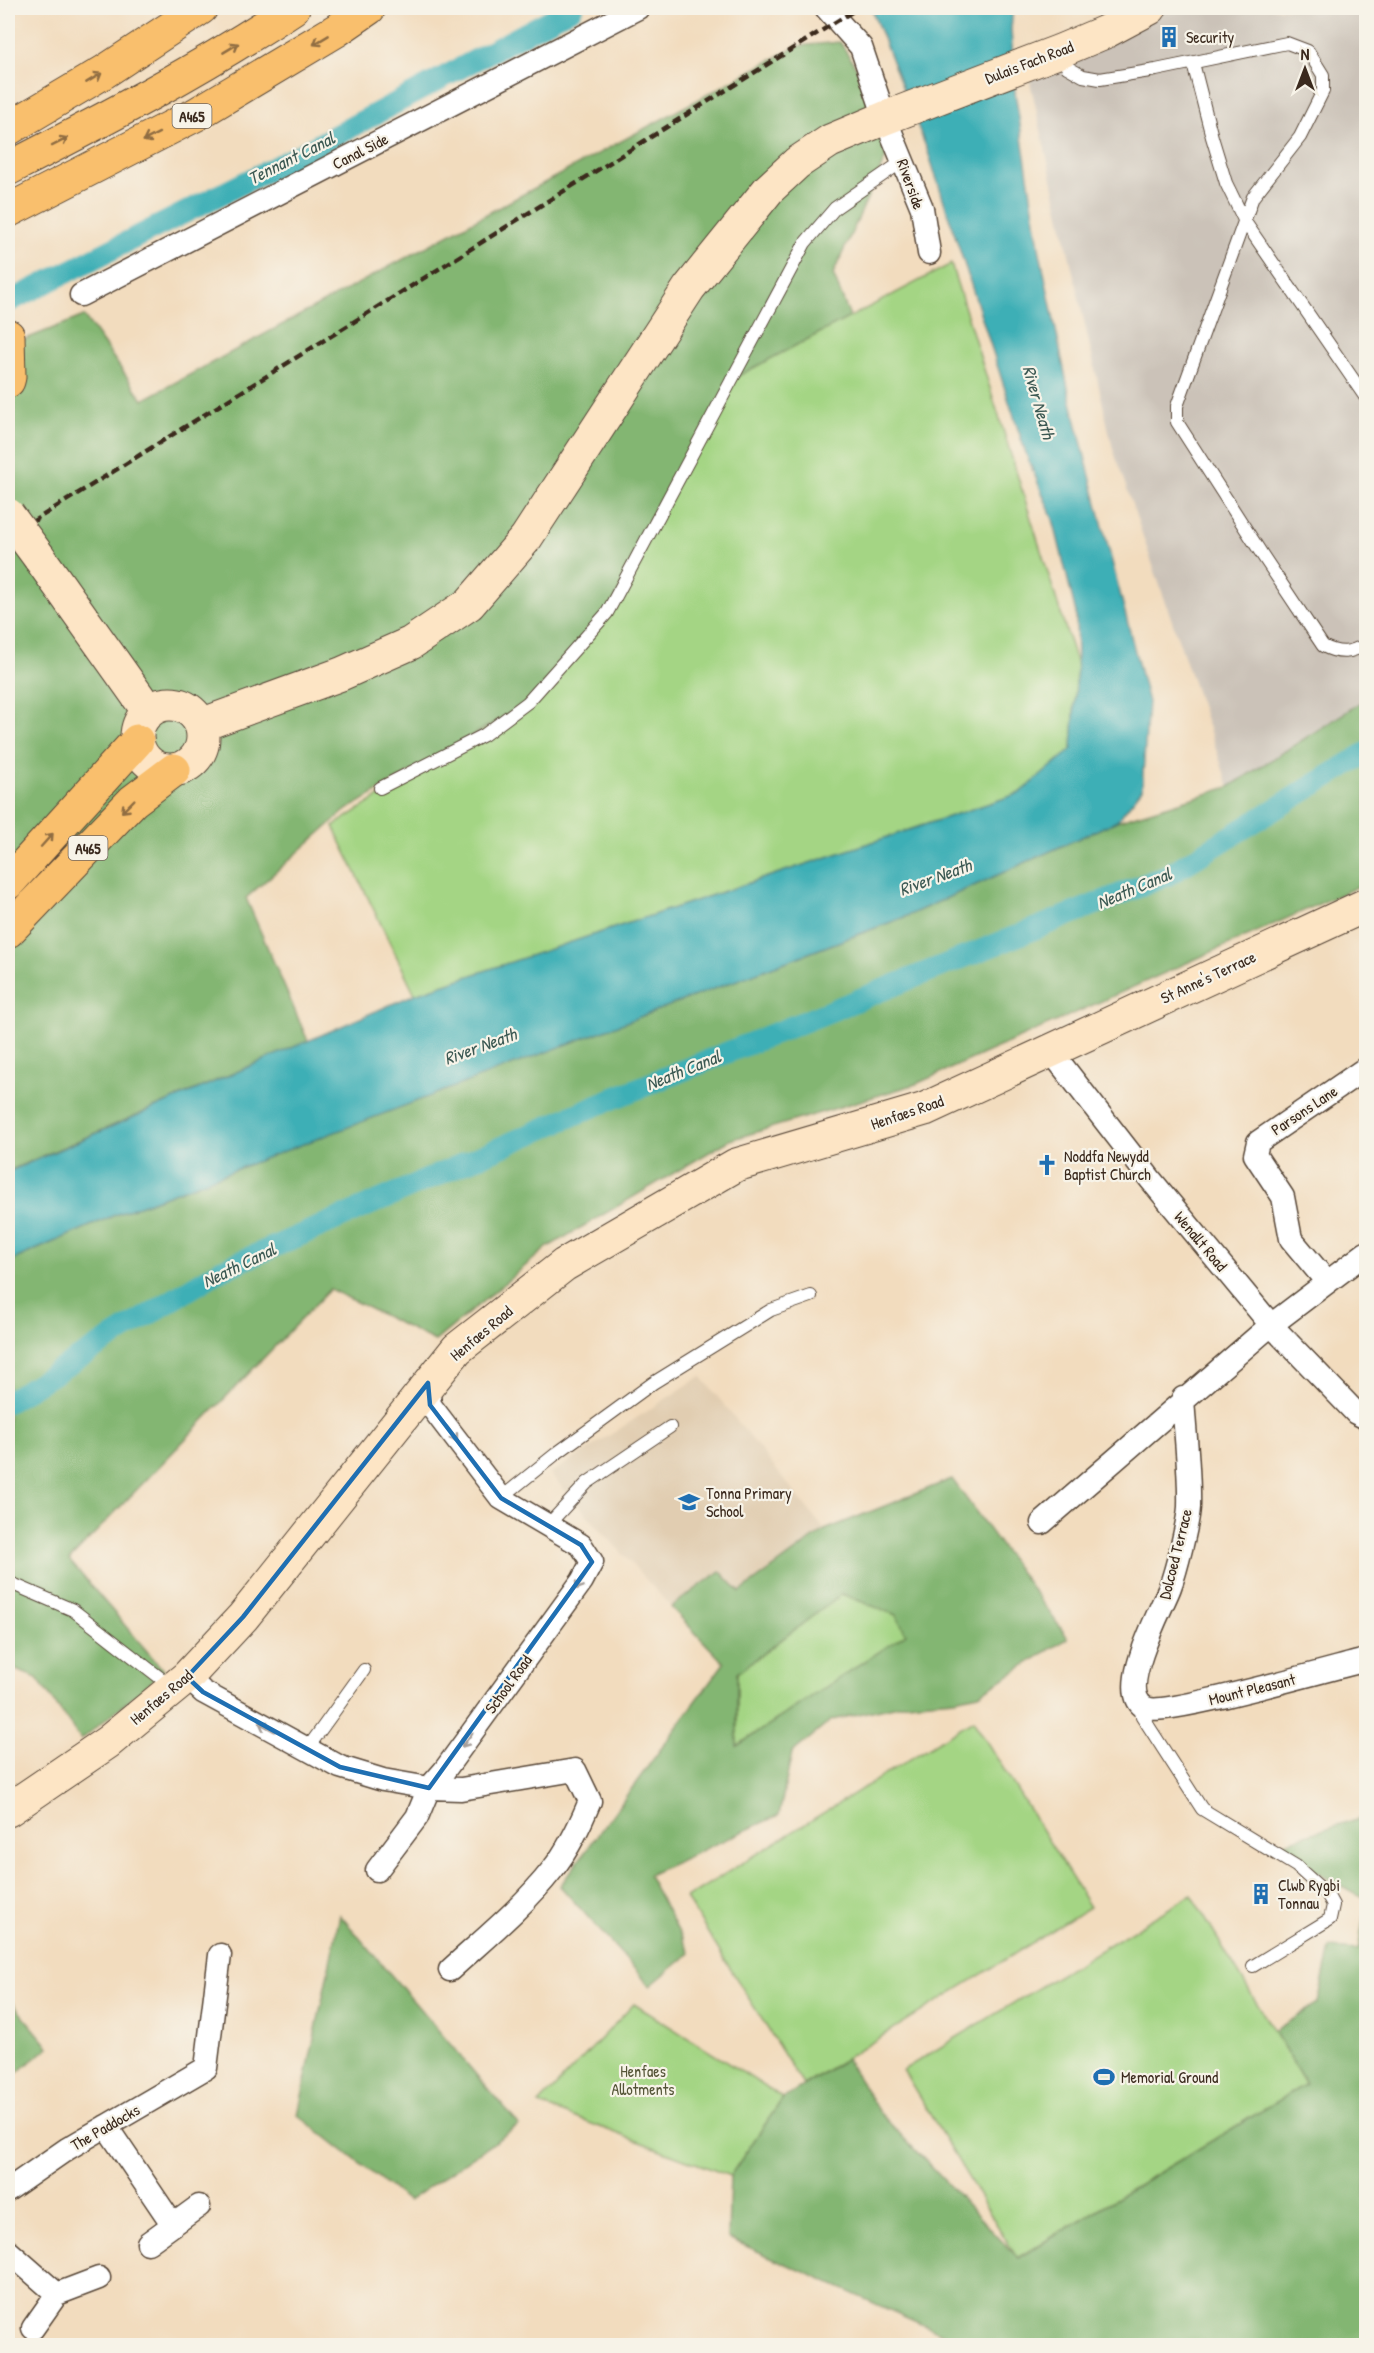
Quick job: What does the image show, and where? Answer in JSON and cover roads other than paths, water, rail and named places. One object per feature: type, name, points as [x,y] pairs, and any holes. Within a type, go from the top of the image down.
[{"type":"main road","points":[[8,129],[104,72],[201,8]]},
{"type":"main road","name":"A465","points":[[8,169],[102,121],[234,47],[292,8]]},
{"type":"main road","name":"A465","points":[[12,211],[195,115],[327,37],[369,8]]},
{"type":"main road","name":"Dulais Fach Road","points":[[201,725],[341,674],[411,643],[469,604],[526,537],[689,288],[769,189],[797,164],[830,141],[1105,32],[1150,8]]},
{"type":"main road","points":[[8,341],[8,381]]},
{"type":"main road","points":[[8,515],[39,557],[143,727]]},
{"type":"main road","points":[[178,705],[188,709],[201,725],[204,735],[199,754],[192,762],[174,770],[154,766],[140,751],[143,727],[158,707],[178,705]]},
{"type":"main road","name":"A465","points":[[8,884],[143,727]]},
{"type":"main road","name":"A465","points":[[8,931],[134,801],[174,770]]},
{"type":"main road","name":"St Anne's Terrace","points":[[1050,1050],[1366,904]]},
{"type":"main road","name":"Henfaes Road","points":[[8,1810],[108,1742],[180,1682],[243,1617],[457,1349],[564,1265],[736,1165],[925,1108],[1050,1050]]},
{"type":"street","name":"Canal Side","points":[[81,295],[638,8]]},
{"type":"street","name":"Riverside","points":[[826,8],[861,47],[895,114],[903,161],[922,208],[929,253]]},
{"type":"street","name":"Wenallt Road","points":[[1050,1050],[1151,1180],[1271,1325],[1356,1413],[1366,1418]]},
{"type":"street","name":"Parsons Lane","points":[[1328,1282],[1291,1239],[1282,1197],[1255,1155],[1256,1148],[1258,1142],[1366,1068]]},
{"type":"street","points":[[1042,1523],[1183,1398],[1271,1325],[1366,1253]]},
{"type":"street","name":"School Road","points":[[428,1383],[430,1405],[501,1498],[580,1545],[592,1562],[575,1591],[444,1771],[429,1788]]},
{"type":"street","name":"Dolcoed Terrace","points":[[1139,1703],[1134,1692],[1141,1654],[1171,1585],[1189,1509],[1183,1398]]},
{"type":"street","name":"Mount Pleasant","points":[[1139,1703],[1146,1708],[1156,1710],[1200,1702],[1366,1660]]},
{"type":"street","points":[[180,1682],[203,1692],[340,1767],[383,1780],[429,1788],[461,1789],[575,1770],[590,1801],[575,1835],[552,1870],[510,1916],[450,1970]]},
{"type":"street","points":[[376,1870],[417,1817],[429,1788]]},
{"type":"street","name":"The Paddocks","points":[[8,2190],[67,2149],[206,2068],[220,1955]]},
{"type":"street","points":[[106,2126],[173,2225]]},
{"type":"street","points":[[148,2243],[199,2206]]},
{"type":"street","points":[[8,2251],[57,2294]]},
{"type":"street","points":[[33,2328],[57,2294],[99,2278]]},
{"type":"lane","points":[[1046,56],[1083,76],[1100,79],[1193,63],[1287,43],[1308,51],[1323,75],[1323,91],[1300,137],[1253,197],[1177,406],[1177,422],[1323,646],[1331,650],[1353,652],[1366,644]]},
{"type":"lane","points":[[1193,63],[1220,165],[1245,222],[1366,398]]},
{"type":"lane","points":[[380,788],[484,735],[528,702],[607,613],[805,243],[835,208],[903,161]]},
{"type":"lane","points":[[501,1498],[653,1383],[771,1310],[811,1296]]},
{"type":"lane","points":[[548,1524],[587,1483],[670,1426]]},
{"type":"lane","points":[[8,1582],[73,1610],[180,1682]]},
{"type":"lane","points":[[307,1749],[364,1670]]},
{"type":"lane","points":[[1139,1703],[1142,1716],[1202,1809],[1296,1866],[1327,1893],[1333,1905],[1330,1919],[1253,1966]]},
{"type":"water","name":"River Neath","points":[[871,8],[1013,8],[1011,29],[1015,92],[1040,253],[1070,398],[1148,702],[1142,789],[1117,821],[907,916],[115,1215],[8,1262],[8,1172],[415,994],[1020,793],[1072,749],[1077,665],[1076,613],[1053,519],[1026,454],[928,152]]},
{"type":"waterway","name":"Tennant Canal","points":[[8,302],[303,153],[572,8]]},
{"type":"waterway","name":"Neath Canal","points":[[8,1402],[221,1270],[597,1105],[1168,875],[1366,753]]},
{"type":"railway","points":[[8,537],[858,8]]},
{"type":"place","name":"Security","points":[[1169,37]]},
{"type":"place","name":"Noddfa Newydd Baptist Church","points":[[1047,1165]]},
{"type":"place","name":"Tonna Primary School","points":[[689,1502]]},
{"type":"place","name":"Clwb Rygbi Tonnau","points":[[1261,1894]]},
{"type":"place","name":"Memorial Ground","points":[[1104,2077]]},
{"type":"park label","name":"Henfaes Allotments","points":[[643,2080]]}]
